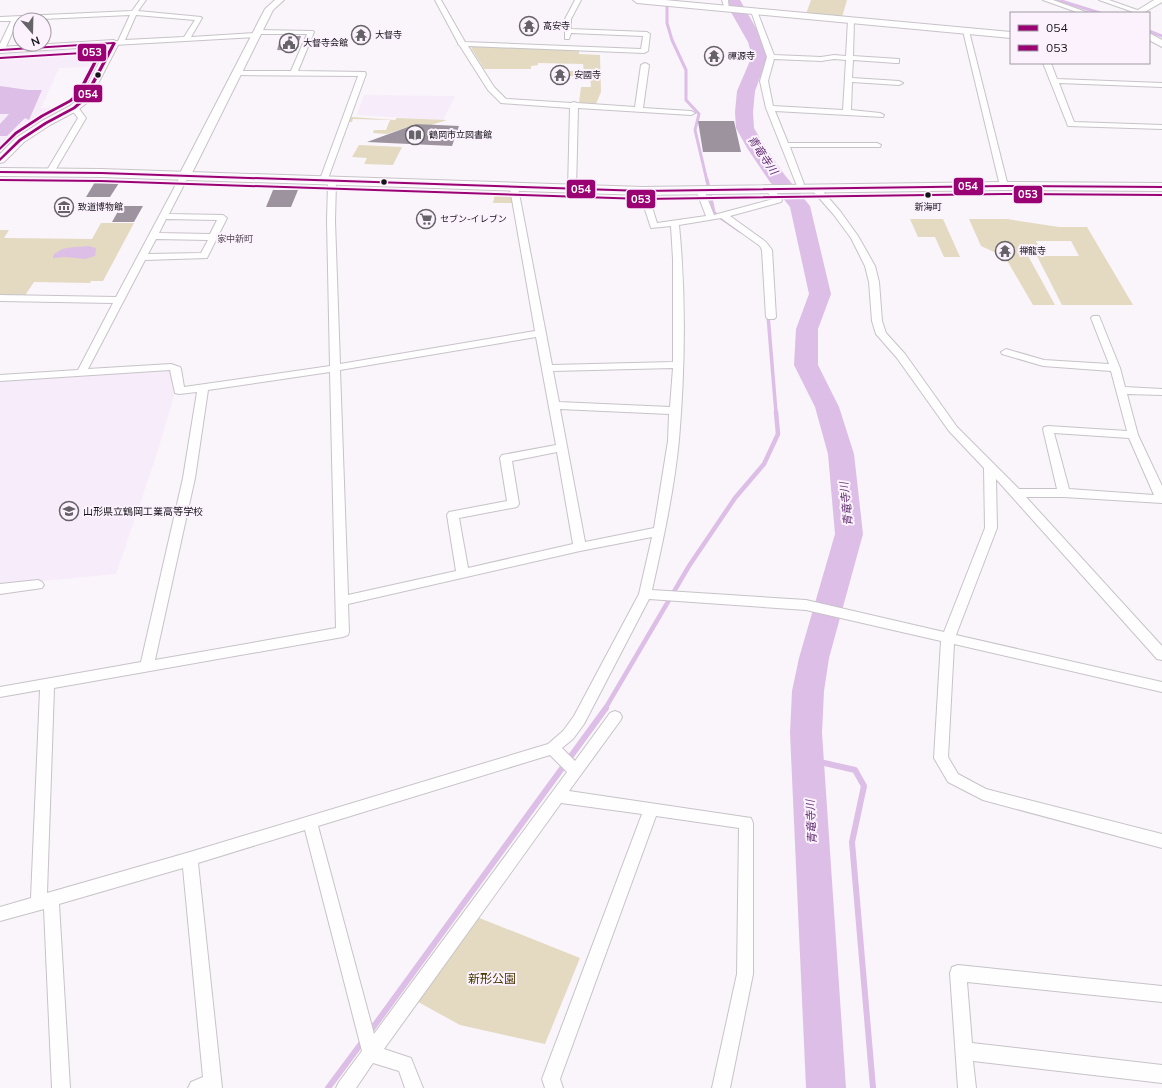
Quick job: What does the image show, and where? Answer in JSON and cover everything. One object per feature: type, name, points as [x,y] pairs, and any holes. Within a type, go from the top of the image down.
[{"type":"main road","points":[[0,172],[50,172],[572,190],[643,191],[1004,186],[1162,188]]},
{"type":"street","points":[[0,160],[20,140],[74,108],[87,97],[134,13],[143,0]]},
{"type":"street","points":[[81,373],[184,177],[269,9],[280,0]]},
{"type":"street","points":[[438,0],[461,44],[488,83],[493,93],[504,101],[639,108],[691,113]]},
{"type":"street","points":[[567,48],[568,19],[578,0]]},
{"type":"street","points":[[637,0],[726,4],[754,11],[1010,35]]},
{"type":"street","points":[[1046,0],[1083,12]]},
{"type":"street","points":[[1102,0],[1139,12],[1160,0]]},
{"type":"street","points":[[754,11],[771,57],[764,80],[770,108],[800,184]]},
{"type":"street","points":[[52,17],[134,13],[200,18],[186,39]]},
{"type":"street","points":[[0,19],[12,19]]},
{"type":"street","points":[[847,112],[850,20]]},
{"type":"street","points":[[12,25],[0,50],[311,32],[294,73]]},
{"type":"street","points":[[461,44],[644,51],[648,34],[568,31]]},
{"type":"street","points":[[966,31],[1004,186]]},
{"type":"street","points":[[771,57],[821,60],[834,57],[896,62]]},
{"type":"street","points":[[1047,64],[1071,124],[1162,127]]},
{"type":"street","points":[[639,108],[645,65]]},
{"type":"street","points":[[0,692],[343,632],[331,221],[328,182],[362,74],[237,73]]},
{"type":"street","points":[[848,80],[899,83]]},
{"type":"street","points":[[1055,81],[1162,85]]},
{"type":"street","points":[[572,190],[574,104]]},
{"type":"street","points":[[50,172],[82,118],[74,108]]},
{"type":"street","points":[[770,108],[880,115]]},
{"type":"street","points":[[785,145],[877,145]]},
{"type":"street","points":[[514,188],[580,547]]},
{"type":"street","points":[[816,189],[837,213],[855,238],[870,266],[874,282],[877,321],[881,334],[901,356],[953,429],[1016,493],[1162,655]]},
{"type":"street","points":[[700,190],[711,218]]},
{"type":"street","points":[[643,191],[654,226],[711,218],[778,200],[765,190]]},
{"type":"street","points":[[723,215],[763,244],[767,250],[770,317]]},
{"type":"street","points":[[142,257],[204,256],[223,218],[163,216]]},
{"type":"street","points":[[0,914],[190,860],[552,748],[568,735],[579,720],[646,594],[659,531],[673,441],[678,365],[678,259],[675,224]]},
{"type":"street","points":[[153,236],[213,237]]},
{"type":"street","points":[[0,298],[120,300]]},
{"type":"street","points":[[1016,493],[1064,493],[1162,499],[1133,435],[1121,390],[1096,318]]},
{"type":"street","points":[[0,378],[171,368],[176,369],[179,391],[335,368],[541,333]]},
{"type":"street","points":[[1006,352],[1043,363],[1114,368]]},
{"type":"street","points":[[546,368],[678,365]]},
{"type":"street","points":[[148,666],[189,478],[204,388]]},
{"type":"street","points":[[1121,390],[1162,392]]},
{"type":"street","points":[[553,405],[675,411]]},
{"type":"street","points":[[1064,493],[1048,429],[1133,435]]},
{"type":"street","points":[[463,574],[453,515],[513,504],[506,458],[561,448]]},
{"type":"street","points":[[990,467],[991,528],[948,638],[941,758],[953,778],[983,794],[1162,841]]},
{"type":"street","points":[[342,601],[580,547],[659,531]]},
{"type":"street","points":[[0,589],[38,585]]},
{"type":"street","points":[[646,594],[806,605],[1162,687]]},
{"type":"street","points":[[47,684],[45,902],[61,1088]]},
{"type":"street","points":[[345,1088],[615,718]]},
{"type":"street","points":[[552,748],[575,771]]},
{"type":"street","points":[[558,796],[746,823],[745,974],[721,1088]]},
{"type":"street","points":[[554,1088],[551,1079],[651,809]]},
{"type":"street","points":[[310,823],[371,1054]]},
{"type":"street","points":[[190,860],[208,1086]]},
{"type":"street","points":[[967,1088],[958,973],[1162,994]]},
{"type":"street","points":[[964,1051],[1162,1074]]},
{"type":"street","points":[[371,1054],[405,1064],[414,1088]]},
{"type":"shaded area","points":[[93,48],[99,51],[91,67],[59,68],[41,108],[65,107],[24,130],[11,139],[0,150],[0,54],[52,52],[52,51]]},
{"type":"shaded area","points":[[0,86],[28,90],[42,90],[29,120],[25,118],[7,136],[0,136],[0,124],[9,114],[0,114]]},
{"type":"shaded area","points":[[364,95],[455,96],[443,120],[357,115]]},
{"type":"shaded area","points":[[88,246],[96,248],[95,256],[85,259],[66,257],[53,258],[57,252],[61,250]]},
{"type":"shaded area","name":"山形県立鶴岡工業高等学校","points":[[167,370],[171,372],[174,395],[159,447],[116,574],[0,585],[0,382]]},
{"type":"green space","points":[[811,0],[847,0],[842,17],[806,14]]},
{"type":"green space","points":[[473,46],[579,50],[579,54],[600,55],[601,92],[596,104],[579,103],[581,87],[591,87],[590,76],[570,76],[570,71],[584,71],[583,64],[538,63],[538,65],[531,66],[531,69],[484,69],[471,48]]},
{"type":"green space","points":[[351,117],[395,120],[397,118],[447,120],[431,125],[416,124],[387,134],[373,133],[374,130],[386,130],[390,120],[353,119],[352,122],[349,122]]},
{"type":"green space","points":[[359,145],[402,147],[393,165],[364,164],[367,158],[352,157]]},
{"type":"green space","points":[[495,193],[513,193],[514,203],[493,203]]},
{"type":"green space","points":[[910,219],[943,219],[960,257],[944,257],[935,237],[918,237]]},
{"type":"green space","points":[[969,219],[1007,219],[1059,227],[1087,227],[1133,305],[1062,305],[1037,256],[1079,256],[1071,241],[1036,241],[1040,251],[1026,252],[1055,305],[1033,305],[1005,257],[981,246]]},
{"type":"green space","points":[[101,223],[134,223],[103,281],[91,281],[90,283],[34,282],[24,297],[0,297],[0,230],[9,230],[4,238],[92,239]]},
{"type":"green space","name":"新形公園","points":[[472,915],[580,958],[545,1044],[460,1025],[411,998]]},
{"type":"building","name":"大督寺会館","points":[[281,36],[301,36],[296,51],[277,50]]},
{"type":"building","points":[[698,121],[734,121],[741,152],[703,152]]},
{"type":"building","name":"鶴岡市立図書館","points":[[416,124],[459,126],[452,146],[367,142]]},
{"type":"building","points":[[95,182],[119,183],[110,197],[86,197]]},
{"type":"building","points":[[273,190],[298,190],[291,207],[266,207]]},
{"type":"building","points":[[121,206],[143,206],[134,222],[112,222]]},
{"type":"waterway","points":[[667,0],[667,23],[672,40],[686,70],[686,100],[699,114],[695,130],[707,181]]},
{"type":"waterway","name":"青竜寺川","points":[[732,0],[756,42],[760,56],[746,91],[744,112],[745,128],[756,148],[777,178],[800,206],[820,294],[807,329],[806,365],[827,407],[841,454],[849,534],[814,658],[808,691],[806,733],[826,1088]]},
{"type":"waterway","points":[[1058,0],[1097,12]]},
{"type":"waterway","points":[[1150,31],[1162,36]]},
{"type":"waterway","points":[[707,180],[714,213],[740,231]]},
{"type":"waterway","points":[[768,315],[776,413]]},
{"type":"waterway","points":[[605,709],[689,566],[735,498],[764,464],[778,434],[776,412]]},
{"type":"waterway","points":[[369,1033],[606,708]]},
{"type":"waterway","points":[[807,759],[855,770],[864,786],[852,842],[873,1088]]},
{"type":"waterway","points":[[328,1088],[363,1041]]},
{"type":"transit line","name":"054","points":[[0,50],[114,43],[85,99],[74,108],[46,123],[20,140],[0,160]]},
{"type":"transit line","name":"053","points":[[0,58],[100,52],[79,94],[70,101],[42,116],[16,133],[0,149]]},
{"type":"transit line","name":"054","points":[[0,172],[101,173],[643,191],[1004,186],[1162,187]]},
{"type":"transit line","name":"053","points":[[0,180],[101,181],[643,199],[1004,194],[1162,195]]},
{"type":"place","name":"高安寺","points":[[529,26]]},
{"type":"place","name":"大督寺","points":[[361,35]]},
{"type":"place","name":"大督寺会館","points":[[289,43]]},
{"type":"place","name":"禪源寺","points":[[714,56]]},
{"type":"place","name":"安國寺","points":[[560,75]]},
{"type":"place","name":"鶴岡市立図書館","points":[[415,135]]},
{"type":"place","name":"新海町","points":[[928,195]]},
{"type":"place","name":"致道博物館","points":[[64,207]]},
{"type":"place","name":"セブン-イレブン","points":[[426,219]]},
{"type":"place","name":"禅龍寺","points":[[1005,251]]},
{"type":"place","name":"山形県立鶴岡工業高等学校","points":[[69,511]]},
{"type":"district","name":"家中新町","points":[[235,239]]}]
